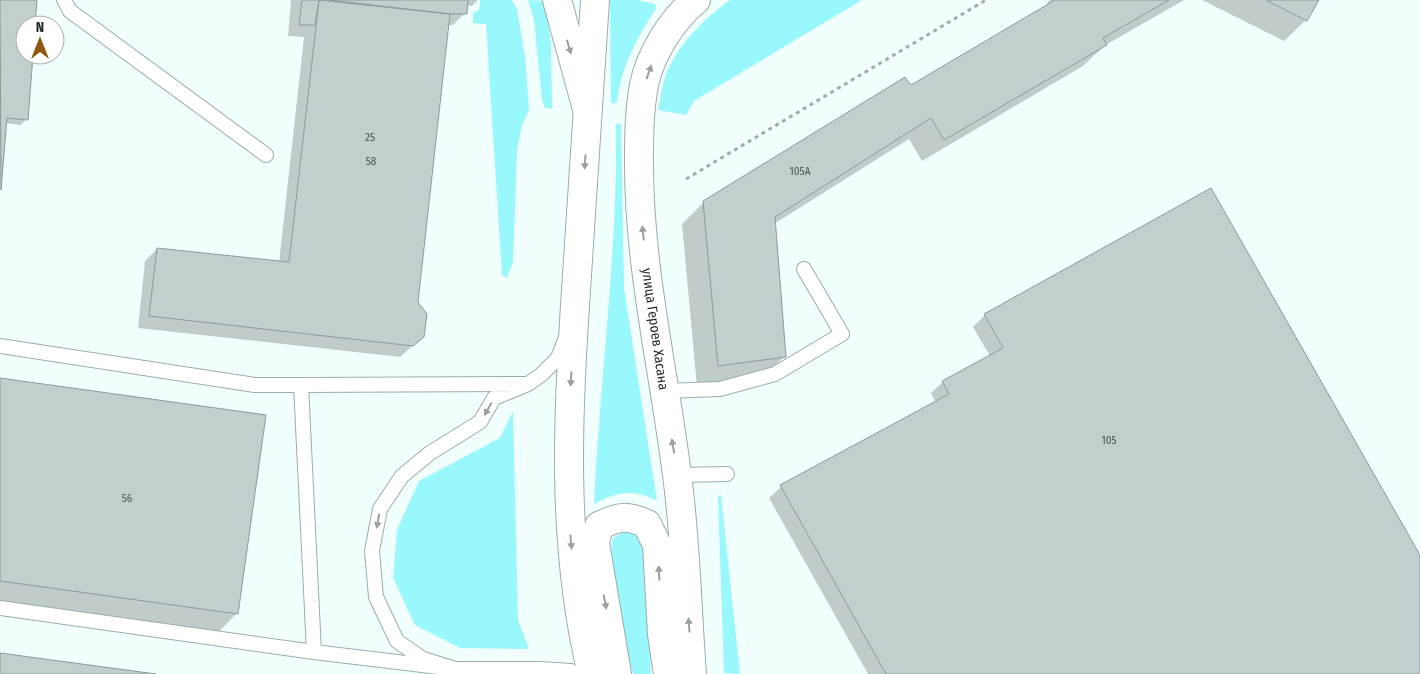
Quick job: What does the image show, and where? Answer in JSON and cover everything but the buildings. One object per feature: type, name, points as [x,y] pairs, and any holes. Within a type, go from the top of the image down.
[{"type":"main road","points":[[557,0],[588,114]]},
{"type":"main road","points":[[592,674],[575,592],[568,513],[568,432],[595,0]]},
{"type":"main road","name":"улица Героев Хасана","points":[[692,674],[677,475],[648,281],[639,198],[639,116],[644,84],[656,52],[684,10],[696,0]]},
{"type":"main road","points":[[617,674],[595,543],[599,526],[629,516],[647,524],[657,545],[662,634],[668,674]]},
{"type":"lane","points":[[64,0],[70,11],[266,155]]},
{"type":"lane","points":[[664,391],[720,389],[775,374],[842,334],[804,269]]},
{"type":"lane","points":[[448,671],[423,660],[397,641],[376,597],[372,551],[380,509],[402,476],[430,453],[480,422],[494,398],[528,384],[558,358],[574,313]]},
{"type":"lane","points":[[0,346],[255,385],[528,384]]},
{"type":"lane","points":[[301,385],[314,652]]},
{"type":"lane","points":[[677,475],[727,474]]},
{"type":"lane","points":[[0,608],[448,671],[540,669],[571,671],[574,674]]},
{"type":"path","points":[[686,178],[986,0]]},
{"type":"shaded area","points":[[480,0],[512,0],[517,9],[525,56],[529,110],[522,125],[517,151],[513,262],[507,278],[502,275],[486,24],[473,23],[473,13],[479,10]]},
{"type":"shaded area","points":[[528,0],[545,1],[551,43],[552,109],[545,108],[542,100],[534,20]]},
{"type":"shaded area","points":[[610,0],[637,0],[655,4],[656,9],[642,31],[626,64],[617,102],[613,104],[611,102]]},
{"type":"shaded area","points":[[730,0],[862,0],[694,101],[686,115],[658,110],[665,76],[672,61],[702,23]]},
{"type":"shaded area","points":[[621,123],[624,288],[657,501],[641,494],[625,493],[617,494],[594,504],[612,266],[616,124]]},
{"type":"shaded area","points":[[513,411],[518,620],[529,649],[460,648],[415,625],[393,578],[397,530],[419,481],[500,438]]},
{"type":"shaded area","points":[[721,495],[740,674],[724,673],[718,496]]},
{"type":"shaded area","points":[[626,531],[639,536],[645,553],[651,674],[633,674],[613,589],[611,554],[613,538]]}]
